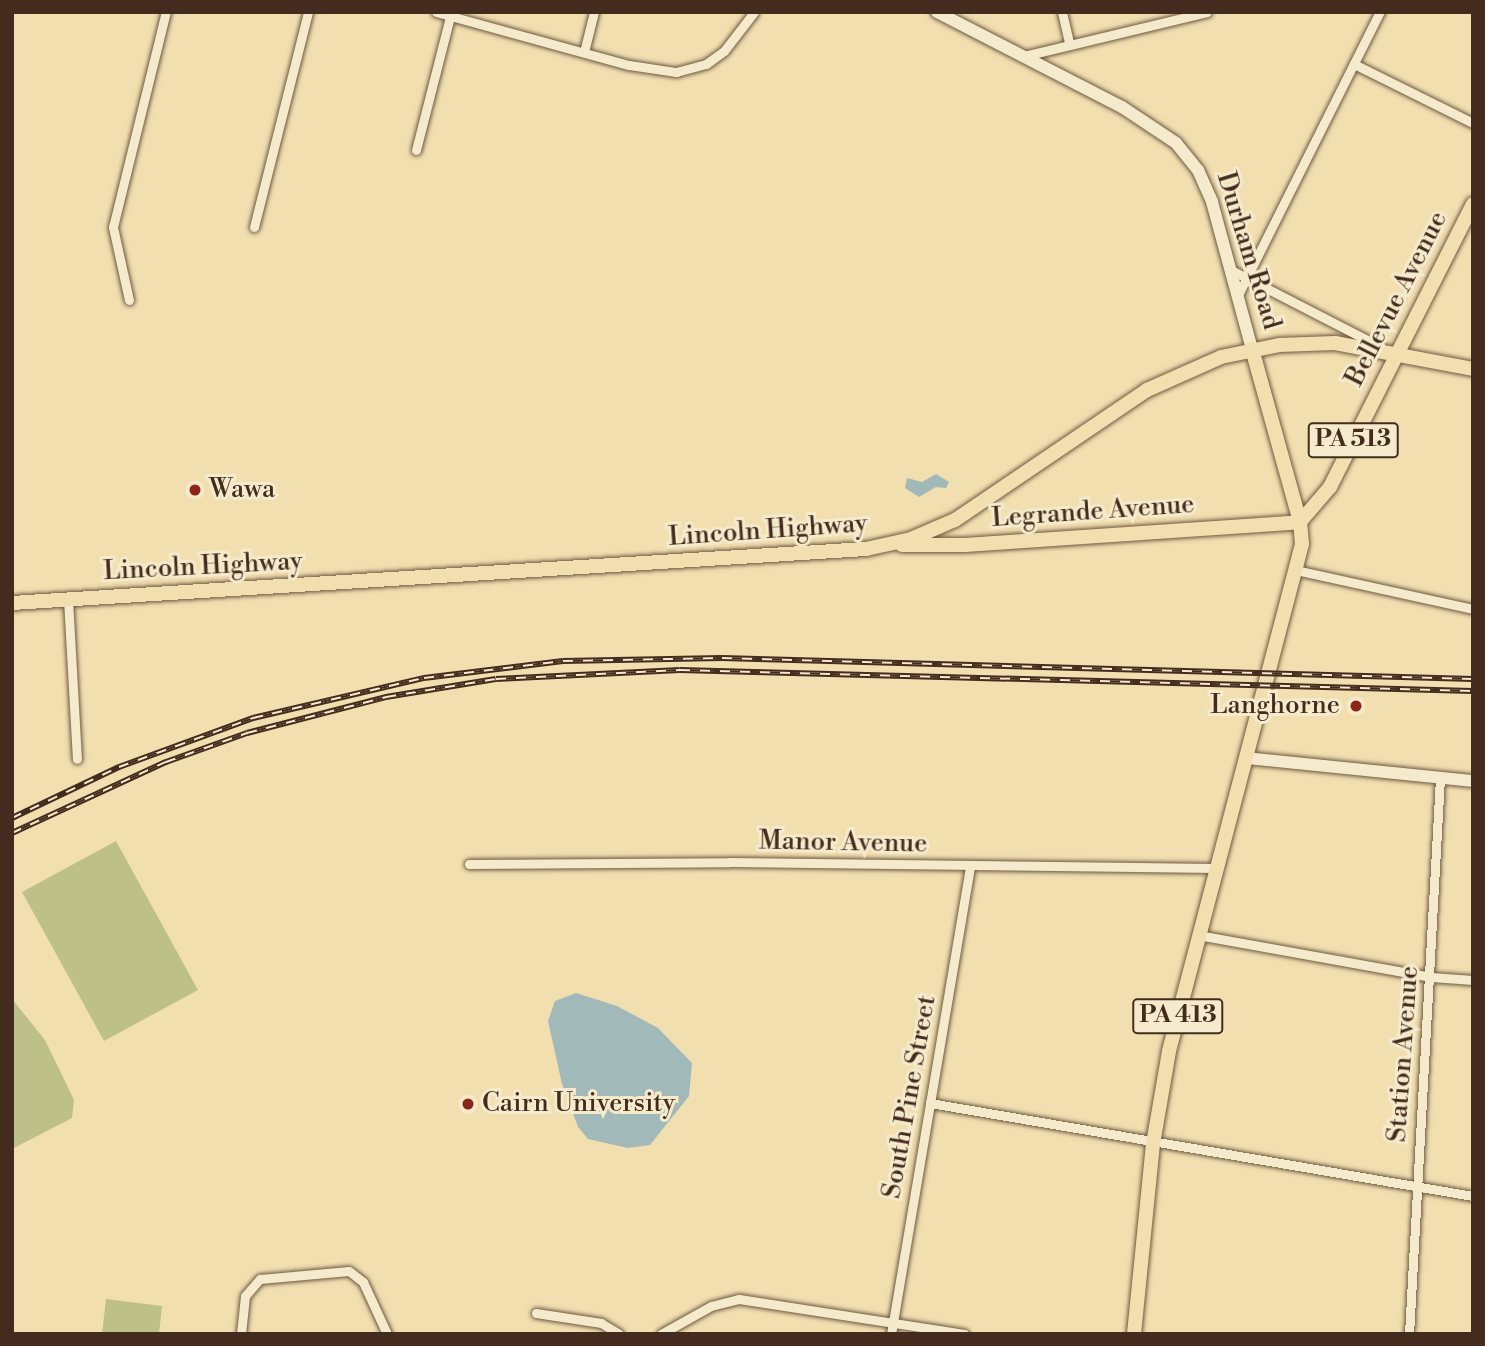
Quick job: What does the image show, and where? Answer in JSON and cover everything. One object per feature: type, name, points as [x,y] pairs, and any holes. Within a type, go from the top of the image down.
[{"type":"main road","name":"Durham Road","points":[[937,12],[1129,111],[1176,143],[1205,186],[1231,270],[1300,522]]},
{"type":"main road","name":"Bellevue Avenue","points":[[1300,522],[1330,487],[1392,351],[1473,204]]},
{"type":"main road","name":"Lincoln Highway","points":[[12,603],[820,554],[890,545],[933,531],[977,508],[1167,379],[1252,349],[1317,343],[1392,351],[1473,369]]},
{"type":"main road","name":"Legrande Avenue","points":[[890,545],[965,545],[1300,522]]},
{"type":"main road","name":"PA 413","points":[[1134,1334],[1153,1144],[1169,1051],[1296,570],[1302,544],[1300,522]]},
{"type":"main road","points":[[1246,758],[1473,781]]},
{"type":"street","points":[[129,300],[113,227],[166,12]]},
{"type":"street","points":[[254,227],[308,12]]},
{"type":"street","points":[[436,12],[654,70],[689,70],[724,51],[754,12]]},
{"type":"street","points":[[584,52],[594,12]]},
{"type":"street","points":[[1062,12],[1069,43]]},
{"type":"street","points":[[1024,56],[1205,12]]},
{"type":"street","points":[[1238,295],[1380,12]]},
{"type":"street","points":[[416,150],[451,14]]},
{"type":"street","points":[[1354,64],[1473,123]]},
{"type":"street","points":[[1231,270],[1392,351]]},
{"type":"street","points":[[1296,570],[1473,609]]},
{"type":"street","points":[[68,599],[77,759]]},
{"type":"street","name":"Station Avenue","points":[[1409,1334],[1440,778]]},
{"type":"street","name":"Manor Avenue","points":[[469,864],[730,862],[1216,869]]},
{"type":"street","name":"South Pine Street","points":[[891,1334],[970,867]]},
{"type":"street","points":[[1198,935],[1431,977],[1473,979]]},
{"type":"street","points":[[930,1103],[1153,1144],[1473,1196]]},
{"type":"street","points":[[241,1334],[244,1296],[260,1279],[273,1274],[358,1274],[384,1333]]},
{"type":"street","points":[[661,1334],[711,1306],[739,1299],[964,1334]]},
{"type":"street","points":[[536,1313],[601,1323],[619,1334]]},
{"type":"green space","points":[[116,841],[198,990],[104,1041],[22,892]]},
{"type":"green space","points":[[12,999],[45,1040],[74,1100],[72,1118],[12,1149]]},
{"type":"green space","points":[[106,1299],[162,1306],[159,1334],[102,1334]]},
{"type":"water","points":[[936,474],[949,482],[946,488],[936,487],[919,497],[905,488],[907,478],[922,482]]},
{"type":"water","points":[[576,993],[617,1006],[658,1028],[692,1063],[689,1096],[650,1145],[628,1148],[588,1139],[578,1127],[562,1084],[548,1021],[555,1001]]},
{"type":"railway","points":[[12,818],[119,767],[253,718],[424,678],[563,661],[722,658],[1473,679]]},
{"type":"railway","points":[[12,833],[166,762],[247,733],[386,697],[496,679],[680,670],[1473,691]]},
{"type":"place","name":"Wawa","points":[[195,490]]},
{"type":"place","name":"Langhorne","points":[[1356,706]]},
{"type":"place","name":"Cairn University","points":[[468,1104]]}]
